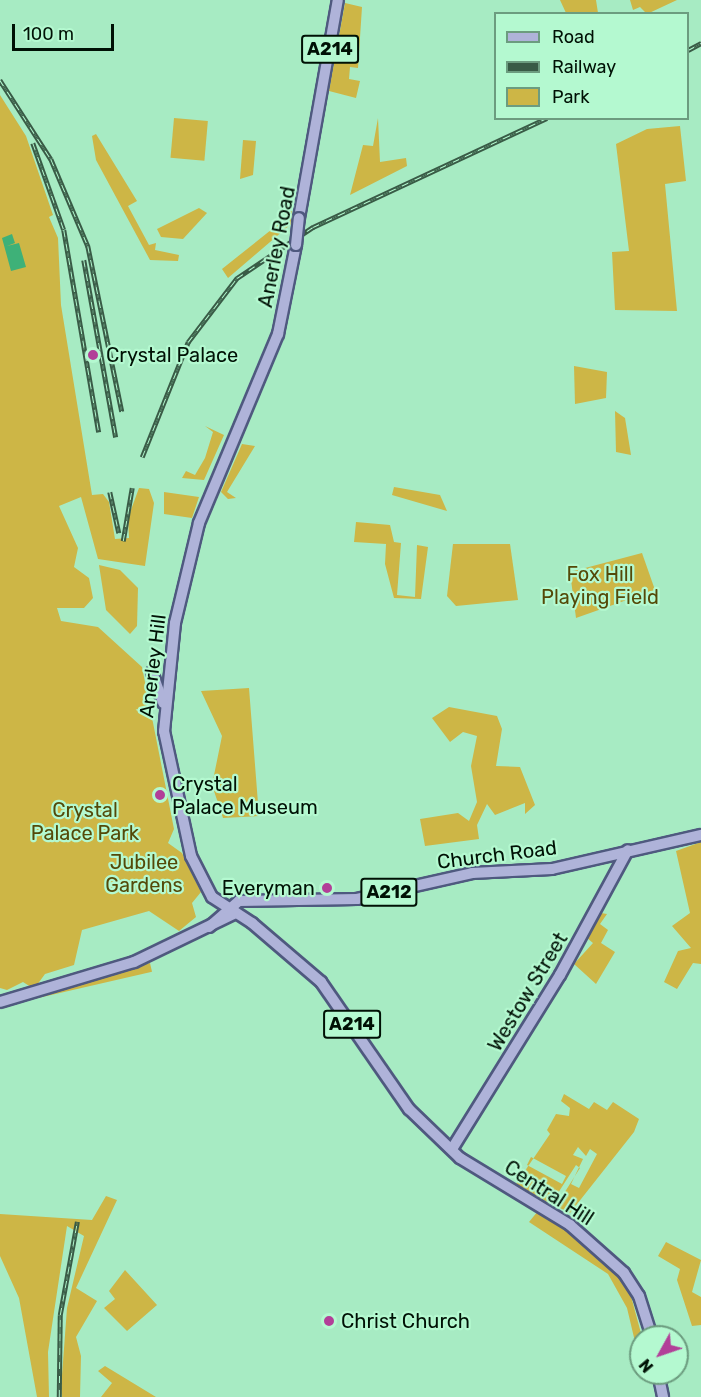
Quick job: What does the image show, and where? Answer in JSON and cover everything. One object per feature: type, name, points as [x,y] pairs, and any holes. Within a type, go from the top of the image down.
[{"type":"main road","name":"Anerley Road","points":[[213,489],[278,334],[296,245],[338,0]]},
{"type":"main road","name":"Anerley Hill","points":[[213,489],[184,578],[163,703],[179,814],[193,861],[211,895],[232,911]]},
{"type":"main road","points":[[152,672],[163,703]]},
{"type":"main road","name":"Church Road","points":[[232,911],[245,900],[357,899],[472,873],[552,869],[701,835]]},
{"type":"main road","name":"Westow Street","points":[[452,1149],[600,900],[616,866],[628,850]]},
{"type":"main road","points":[[602,856],[616,866]]},
{"type":"main road","points":[[208,927],[211,895]]},
{"type":"main road","name":"A212","points":[[0,1002],[134,962],[208,927],[232,911]]},
{"type":"main road","name":"A214","points":[[232,911],[321,982],[409,1109],[452,1149]]},
{"type":"main road","name":"Central Hill","points":[[452,1149],[570,1225],[611,1260],[635,1288],[648,1325]]},
{"type":"green space","points":[[560,0],[596,0],[598,12],[566,12]]},
{"type":"green space","points":[[630,0],[677,0],[651,12],[645,12],[640,7],[633,10]]},
{"type":"green space","points":[[345,3],[362,7],[358,68],[350,67],[349,79],[360,81],[356,98],[329,91]]},
{"type":"green space","name":"Crystal Palace Park","points":[[0,95],[26,136],[53,215],[49,217],[58,238],[61,305],[92,495],[103,494],[109,502],[115,539],[129,538],[128,518],[139,488],[149,489],[154,503],[145,566],[98,559],[81,497],[59,506],[78,548],[74,567],[89,578],[93,598],[84,608],[57,608],[61,621],[98,627],[142,667],[174,829],[168,843],[182,853],[201,892],[192,903],[196,917],[179,931],[149,911],[82,930],[74,965],[45,974],[34,989],[23,982],[7,990],[0,988]]},
{"type":"green space","points":[[174,118],[208,121],[204,161],[171,158]]},
{"type":"green space","points":[[378,118],[380,162],[406,158],[407,166],[350,195],[363,145],[373,146]]},
{"type":"green space","points":[[680,126],[686,181],[665,184],[677,311],[615,310],[612,252],[629,251],[616,144],[647,129]]},
{"type":"green space","points":[[96,134],[137,201],[128,206],[149,245],[156,243],[155,250],[179,255],[178,261],[150,260],[96,160],[92,136]]},
{"type":"green space","points":[[243,140],[256,141],[253,175],[240,179]]},
{"type":"green space","points":[[199,208],[207,213],[183,239],[161,237],[157,229]]},
{"type":"green space","points":[[285,210],[292,211],[291,224],[228,278],[222,269],[286,218]]},
{"type":"green space","points":[[574,366],[607,372],[606,398],[575,404]]},
{"type":"green space","points":[[615,411],[625,418],[631,455],[616,452]]},
{"type":"green space","points":[[205,426],[224,435],[204,480],[182,478],[186,471],[195,475],[205,458],[213,432]]},
{"type":"green space","points":[[242,444],[255,446],[227,492],[236,498],[228,499],[221,492]]},
{"type":"green space","points":[[394,487],[440,495],[447,511],[392,495]]},
{"type":"green space","points":[[164,492],[199,497],[192,518],[164,514]]},
{"type":"green space","points":[[356,522],[390,525],[394,542],[401,543],[397,595],[415,597],[417,545],[428,547],[421,599],[394,598],[385,564],[386,544],[354,542]]},
{"type":"green space","points":[[453,544],[510,544],[518,600],[456,606],[447,596]]},
{"type":"green space","name":"Fox Hill Playing Field","points":[[642,553],[655,590],[576,618],[570,572]]},
{"type":"green space","points":[[99,565],[120,570],[138,588],[137,626],[130,634],[106,610]]},
{"type":"green space","points":[[249,688],[259,816],[223,818],[212,785],[222,736],[201,691]]},
{"type":"green space","points":[[449,707],[497,716],[502,729],[496,766],[520,767],[535,805],[525,814],[525,803],[495,815],[487,804],[477,825],[479,839],[425,846],[420,819],[458,813],[469,821],[477,802],[471,766],[477,736],[463,732],[450,742],[432,718]]},
{"type":"green space","points":[[701,842],[701,964],[693,963],[677,989],[664,982],[678,951],[691,948],[672,926],[690,913],[676,851]]},
{"type":"green space","points":[[601,913],[607,914],[600,924],[608,930],[601,943],[615,952],[596,984],[574,964],[593,943],[587,938]]},
{"type":"green space","points":[[150,963],[152,972],[0,1007],[0,998]]},
{"type":"green space","points":[[564,1094],[589,1109],[594,1102],[607,1110],[613,1102],[639,1119],[634,1132],[570,1213],[556,1206],[575,1177],[571,1184],[579,1188],[597,1154],[590,1149],[586,1156],[578,1147],[573,1155],[583,1159],[579,1167],[576,1165],[551,1204],[516,1184],[528,1166],[562,1184],[566,1176],[533,1158],[550,1134],[547,1130],[556,1114],[569,1116],[570,1108],[561,1101]]},
{"type":"green space","points":[[106,1196],[117,1200],[76,1288],[97,1301],[76,1337],[81,1356],[80,1397],[62,1397],[61,1389],[67,1308],[84,1236],[67,1226],[48,1352],[49,1397],[37,1397],[19,1298],[0,1256],[0,1214],[92,1220]]},
{"type":"green space","points":[[538,1211],[569,1231],[628,1285],[639,1325],[631,1325],[627,1308],[608,1274],[529,1222]]},
{"type":"green space","points":[[666,1242],[701,1260],[692,1292],[701,1297],[701,1325],[692,1326],[677,1280],[680,1269],[658,1256]]},
{"type":"green space","points":[[125,1270],[157,1305],[127,1331],[104,1308],[115,1299],[109,1291]]},
{"type":"green space","points":[[105,1366],[156,1397],[101,1397],[112,1383],[98,1371]]},
{"type":"shaded area","points":[[12,234],[15,243],[7,246],[19,243],[26,267],[11,271],[2,238]]},
{"type":"railway","points":[[689,49],[701,43]]},
{"type":"railway","points":[[0,80],[51,159],[88,246],[122,412]]},
{"type":"railway","points":[[142,457],[188,342],[237,278],[313,227],[543,120]]},
{"type":"railway","points":[[33,143],[64,230],[99,432]]},
{"type":"railway","points":[[84,260],[116,437]]},
{"type":"railway","points":[[123,541],[132,488]]},
{"type":"railway","points":[[110,492],[119,533]]},
{"type":"railway","points":[[59,1397],[60,1315],[77,1222]]},
{"type":"place","name":"Crystal Palace","points":[[93,355]]},
{"type":"place","name":"Crystal Palace Museum","points":[[160,795]]},
{"type":"place","name":"Everyman","points":[[327,888]]},
{"type":"place","name":"Christ Church","points":[[329,1321]]},
{"type":"park label","name":"Jubilee Gardens","points":[[144,874]]}]
